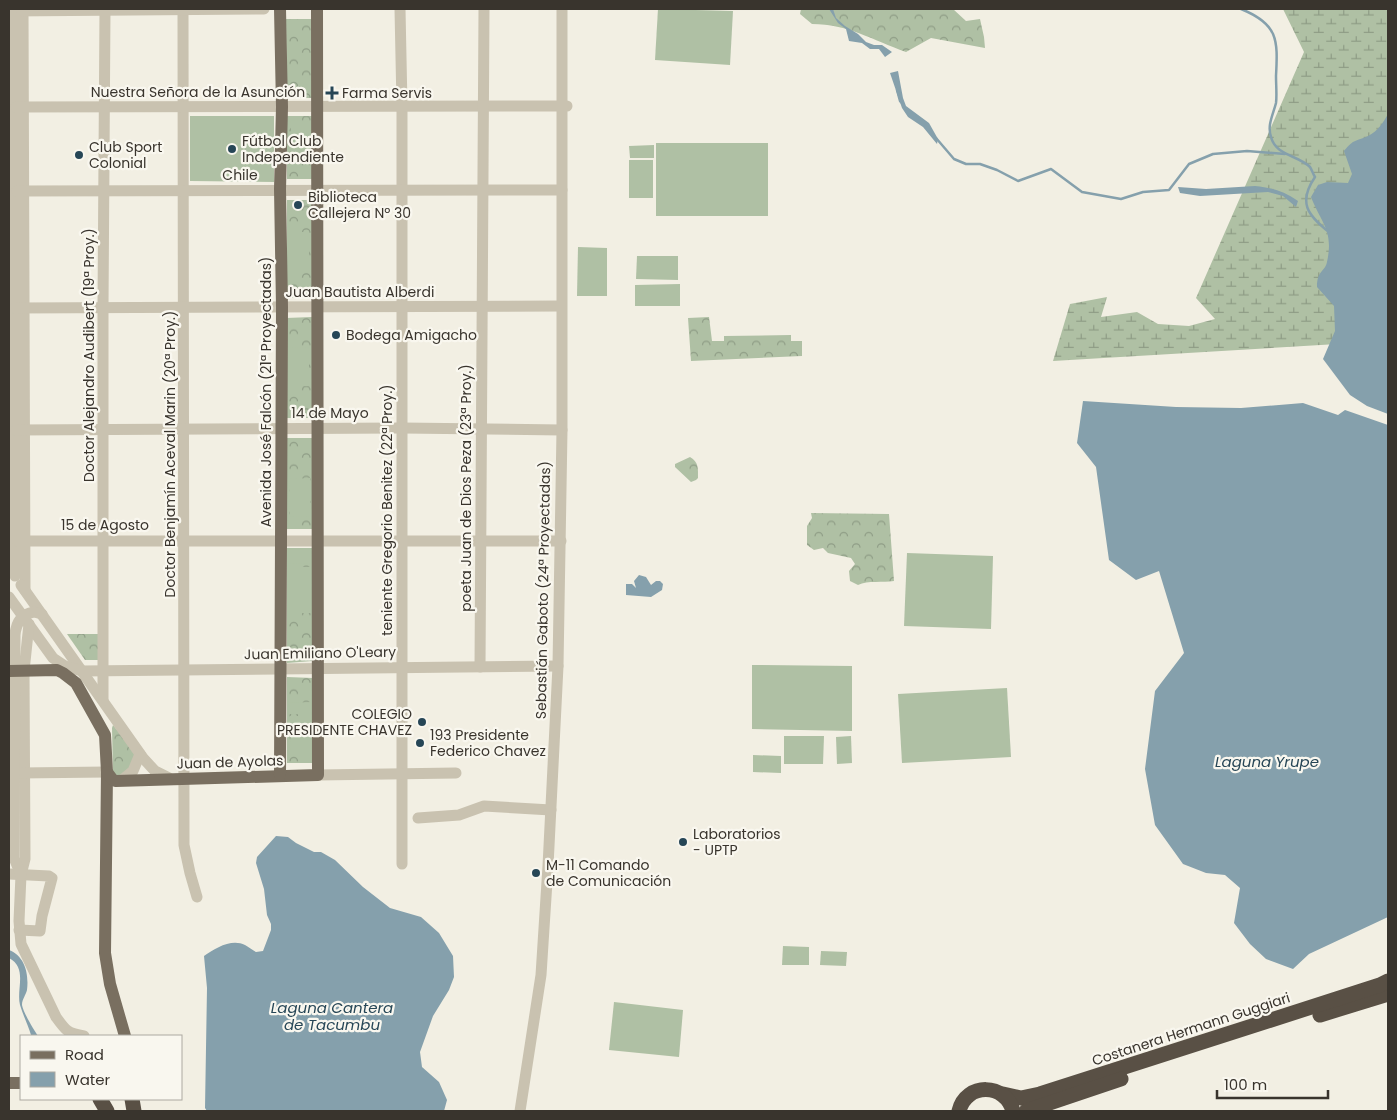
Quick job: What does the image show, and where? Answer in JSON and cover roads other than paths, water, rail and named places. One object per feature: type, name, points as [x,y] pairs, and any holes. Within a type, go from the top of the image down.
[{"type":"highway","name":"Costanera Hermann Guggiari","points":[[959,1111],[964,1100],[978,1090],[995,1090],[1021,1098],[1040,1094],[1388,981]]},
{"type":"highway","name":"Costanera Hermann Guggiari","points":[[1026,1111],[1388,994]]},
{"type":"highway","points":[[1003,1094],[1009,1101],[1013,1111]]},
{"type":"highway","points":[[101,1100],[107,1111]]},
{"type":"main road","name":"Avenida José Falcón (21ª Proyectadas)","points":[[280,9],[282,107],[280,190],[282,307],[280,775]]},
{"type":"main road","points":[[318,9],[318,775]]},
{"type":"main road","points":[[16,671],[57,670],[63,672],[76,682],[105,735],[115,778],[107,794],[105,953],[110,984],[125,1035]]},
{"type":"main road","name":"Juan de Ayolas","points":[[115,778],[318,775]]},
{"type":"street","name":"Doctor Alejandro Audibert (19ª Proy.)","points":[[104,700],[103,308],[105,9]]},
{"type":"street","name":"Doctor Benjamín Aceval Marin (20ª Proy.)","points":[[183,9],[184,845],[197,897]]},
{"type":"street","points":[[169,778],[155,771],[140,754],[104,700],[12,572],[16,541],[15,107],[17,10],[264,9]]},
{"type":"street","name":"teniente Gregorio Benitez (22ª Proy.)","points":[[400,9],[402,106],[402,864]]},
{"type":"street","name":"poeta Juan de Dios Peza (23ª Proy.)","points":[[480,667],[484,9]]},
{"type":"street","points":[[561,306],[561,179],[565,22],[562,9]]},
{"type":"street","points":[[565,22],[569,9]]},
{"type":"street","name":"Nuestra Señora de la Asunción","points":[[15,107],[564,106]]},
{"type":"street","name":"Chile","points":[[16,191],[483,190],[562,187]]},
{"type":"street","name":"Juan Bautista Alberdi","points":[[16,308],[561,306]]},
{"type":"street","name":"Sebastián Gaboto (24ª Proyectadas)","points":[[520,1111],[541,975],[551,810],[558,666],[561,540],[561,306]]},
{"type":"street","name":"14 de Mayo","points":[[16,430],[482,428],[562,430]]},
{"type":"street","name":"15 de Agosto","points":[[16,541],[561,540]]},
{"type":"street","points":[[16,541],[24,590]]},
{"type":"street","points":[[9,597],[53,658],[66,666],[82,671]]},
{"type":"street","points":[[42,614],[34,612],[26,621],[16,671],[14,858],[21,875],[21,944],[56,1017],[71,1034],[78,1035]]},
{"type":"street","name":"Juan Emiliano O'Leary","points":[[82,671],[558,666]]},
{"type":"street","points":[[115,778],[133,771],[140,754]]},
{"type":"street","name":"Juan de Ayolas","points":[[16,773],[115,778]]},
{"type":"street","name":"Juan de Ayolas","points":[[318,775],[456,773]]},
{"type":"street","points":[[418,818],[459,815],[484,806],[551,810]]},
{"type":"street","points":[[9,874],[49,876],[52,878],[39,932],[20,930]]},
{"type":"water","points":[[829,9],[833,9],[836,18],[866,42],[882,45],[892,52],[885,57],[879,49],[870,49],[862,43],[849,41],[846,29],[838,23]]},
{"type":"water","points":[[898,71],[906,106],[929,123],[938,139],[937,144],[923,127],[908,117],[902,108],[890,73]]},
{"type":"water","points":[[1388,114],[1388,414],[1367,406],[1350,395],[1323,359],[1335,331],[1334,306],[1317,287],[1318,277],[1327,262],[1329,242],[1328,234],[1311,197],[1318,185],[1327,182],[1348,183],[1352,174],[1344,151],[1353,142],[1375,132]]},
{"type":"water","points":[[1255,186],[1283,192],[1298,201],[1296,207],[1283,196],[1268,192],[1200,196],[1180,193],[1178,187],[1206,189]]},
{"type":"water","name":"Laguna Yrupe","points":[[1083,401],[1176,407],[1241,408],[1303,403],[1338,415],[1345,410],[1388,425],[1388,917],[1309,954],[1293,969],[1266,959],[1250,944],[1234,923],[1240,888],[1225,875],[1206,873],[1183,864],[1155,825],[1145,769],[1155,691],[1184,653],[1159,571],[1136,580],[1109,560],[1096,467],[1077,443]]},
{"type":"water","points":[[639,575],[646,577],[651,585],[656,581],[660,581],[663,584],[662,590],[651,597],[626,595],[626,584],[632,584],[636,588],[634,581]]},
{"type":"water","name":"Laguna Cantera de Tacumbu","points":[[276,836],[288,837],[314,852],[321,852],[335,860],[363,887],[390,908],[421,917],[439,933],[453,956],[454,977],[449,990],[433,1016],[420,1052],[422,1067],[439,1082],[447,1100],[444,1111],[207,1111],[205,1108],[207,988],[204,956],[218,947],[229,943],[240,943],[256,952],[263,951],[271,930],[271,924],[267,915],[264,889],[256,863],[257,857]]},
{"type":"water","points":[[9,950],[19,957],[25,966],[27,990],[22,1005],[37,1035],[31,1035],[21,1009],[19,999],[20,973],[15,962],[9,958]]},
{"type":"waterway","points":[[1241,9],[1262,21],[1273,34],[1277,52],[1276,103],[1270,124],[1271,137],[1282,152],[1310,167],[1315,177],[1307,194],[1307,208],[1315,220],[1329,232]]},
{"type":"waterway","points":[[897,90],[902,103]]},
{"type":"waterway","points":[[936,138],[954,159],[966,164],[980,164],[1018,181],[1051,169],[1082,192],[1121,199],[1143,192],[1169,190],[1189,164],[1213,154],[1247,151],[1285,154]]},
{"type":"place","name":"Farma Servis","points":[[332,93]]},
{"type":"place","name":"Fútbol Club Independiente","points":[[232,149]]},
{"type":"place","name":"Club Sport Colonial","points":[[79,155]]},
{"type":"place","name":"Biblioteca Callejera Nº 30","points":[[298,205]]},
{"type":"place","name":"Bodega Amigacho","points":[[336,335]]},
{"type":"place","name":"COLEGIO PRESIDENTE CHAVEZ","points":[[422,722]]},
{"type":"place","name":"193 Presidente Federico Chavez","points":[[420,743]]},
{"type":"place","name":"Laboratorios - UPTP","points":[[683,842]]},
{"type":"place","name":"M-11 Comando de Comunicación","points":[[536,873]]}]
